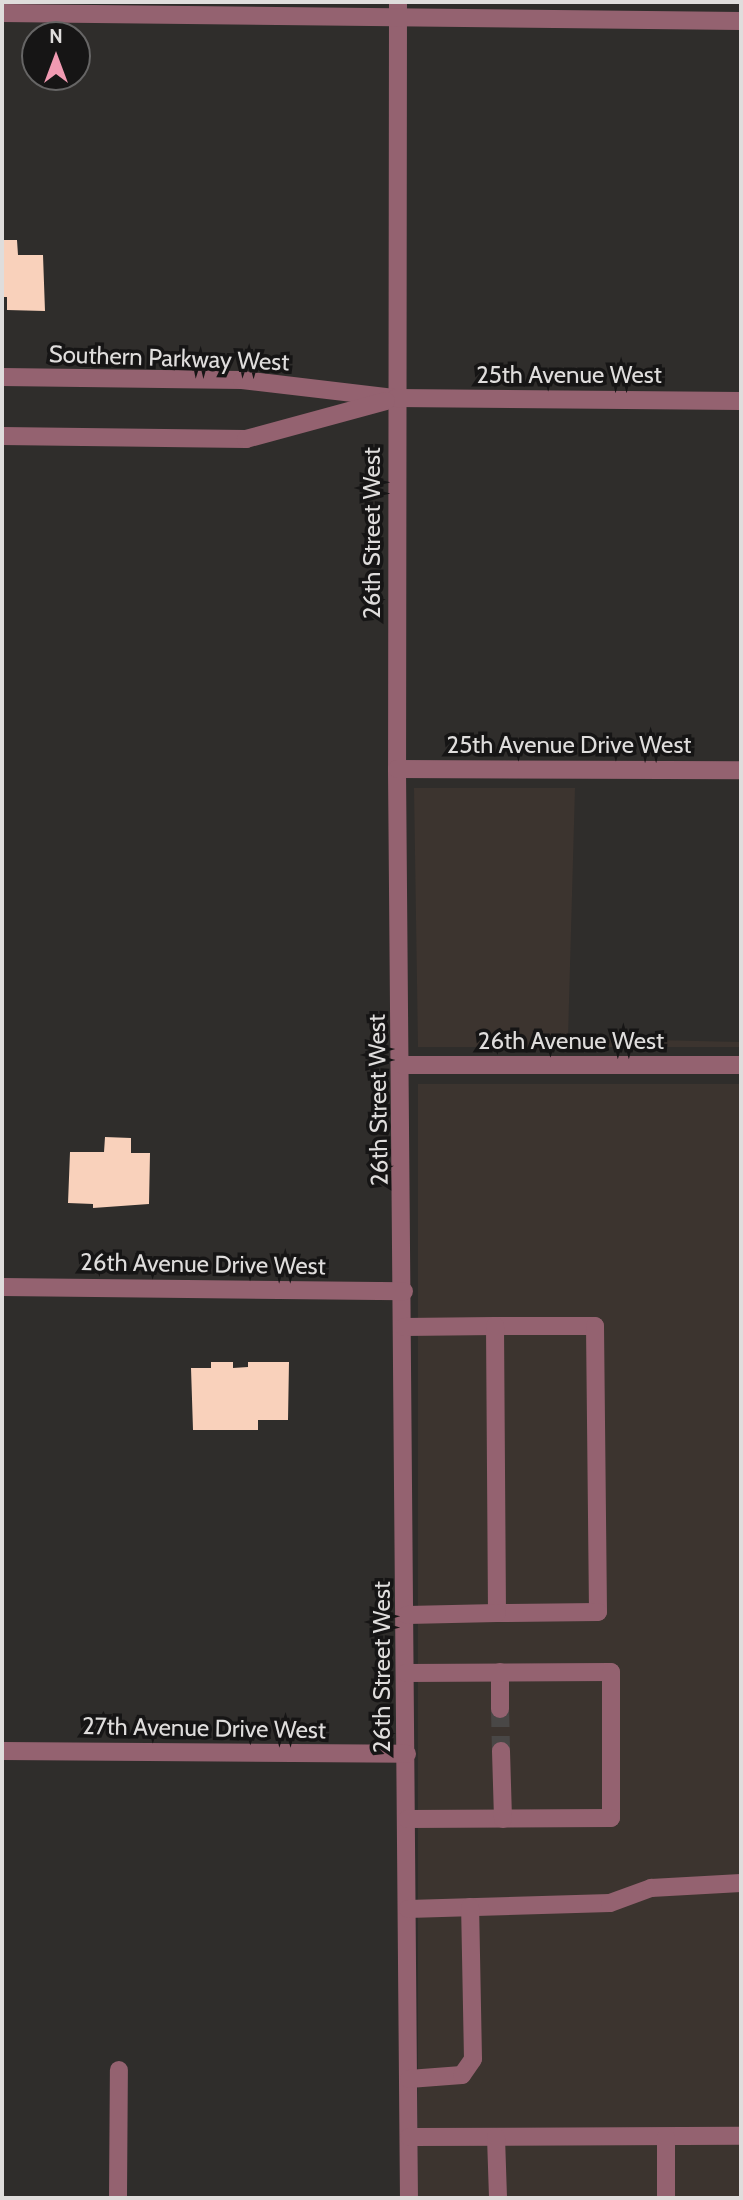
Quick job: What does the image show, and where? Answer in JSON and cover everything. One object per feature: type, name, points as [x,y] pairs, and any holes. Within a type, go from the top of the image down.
[{"type":"street","points":[[2,13],[398,10],[741,21]]},
{"type":"street","name":"26th Street West","points":[[398,10],[397,769],[407,1615],[409,2198]]},
{"type":"street","name":"Southern Parkway West","points":[[2,377],[242,380],[397,398]]},
{"type":"street","points":[[2,436],[246,439],[397,398]]},
{"type":"street","name":"25th Avenue West","points":[[397,398],[741,401]]},
{"type":"street","name":"25th Avenue Drive West","points":[[397,769],[741,769]]},
{"type":"street","name":"26th Avenue West","points":[[402,1065],[741,1065]]},
{"type":"street","name":"26th Avenue Drive West","points":[[2,1287],[404,1291]]},
{"type":"street","points":[[495,1326],[497,1613]]},
{"type":"street","points":[[404,1327],[595,1326],[598,1598],[598,1612],[407,1615]]},
{"type":"street","points":[[500,1672],[500,1709]]},
{"type":"street","points":[[406,1673],[611,1672],[611,1818],[407,1819]]},
{"type":"street","name":"27th Avenue Drive West","points":[[2,1751],[407,1754]]},
{"type":"street","points":[[501,1751],[503,1819]]},
{"type":"street","points":[[408,1909],[610,1903],[651,1888],[741,1883]]},
{"type":"street","points":[[409,2079],[462,2075],[473,2059],[470,1907]]},
{"type":"street","points":[[118,2198],[119,2070]]},
{"type":"street","points":[[409,2137],[741,2136]]},
{"type":"street","points":[[496,2137],[498,2198]]},
{"type":"street","points":[[666,2137],[666,2198]]},
{"type":"shaded area","points":[[414,788],[575,788],[568,1038],[741,1042],[741,1047],[418,1047]]},
{"type":"shaded area","points":[[418,1084],[741,1084],[741,2198],[418,2198]]},
{"type":"building","points":[[2,240],[17,240],[18,255],[43,255],[45,311],[7,310],[7,297],[2,297]]},
{"type":"building","points":[[105,1137],[131,1138],[131,1153],[150,1153],[149,1204],[93,1208],[93,1204],[68,1203],[70,1152],[104,1152]]},
{"type":"building","points":[[211,1362],[233,1362],[233,1368],[248,1367],[248,1362],[289,1362],[288,1420],[258,1420],[258,1430],[193,1430],[191,1368],[211,1368]]},
{"type":"tunnel","points":[[500,1709],[501,1751]]}]
